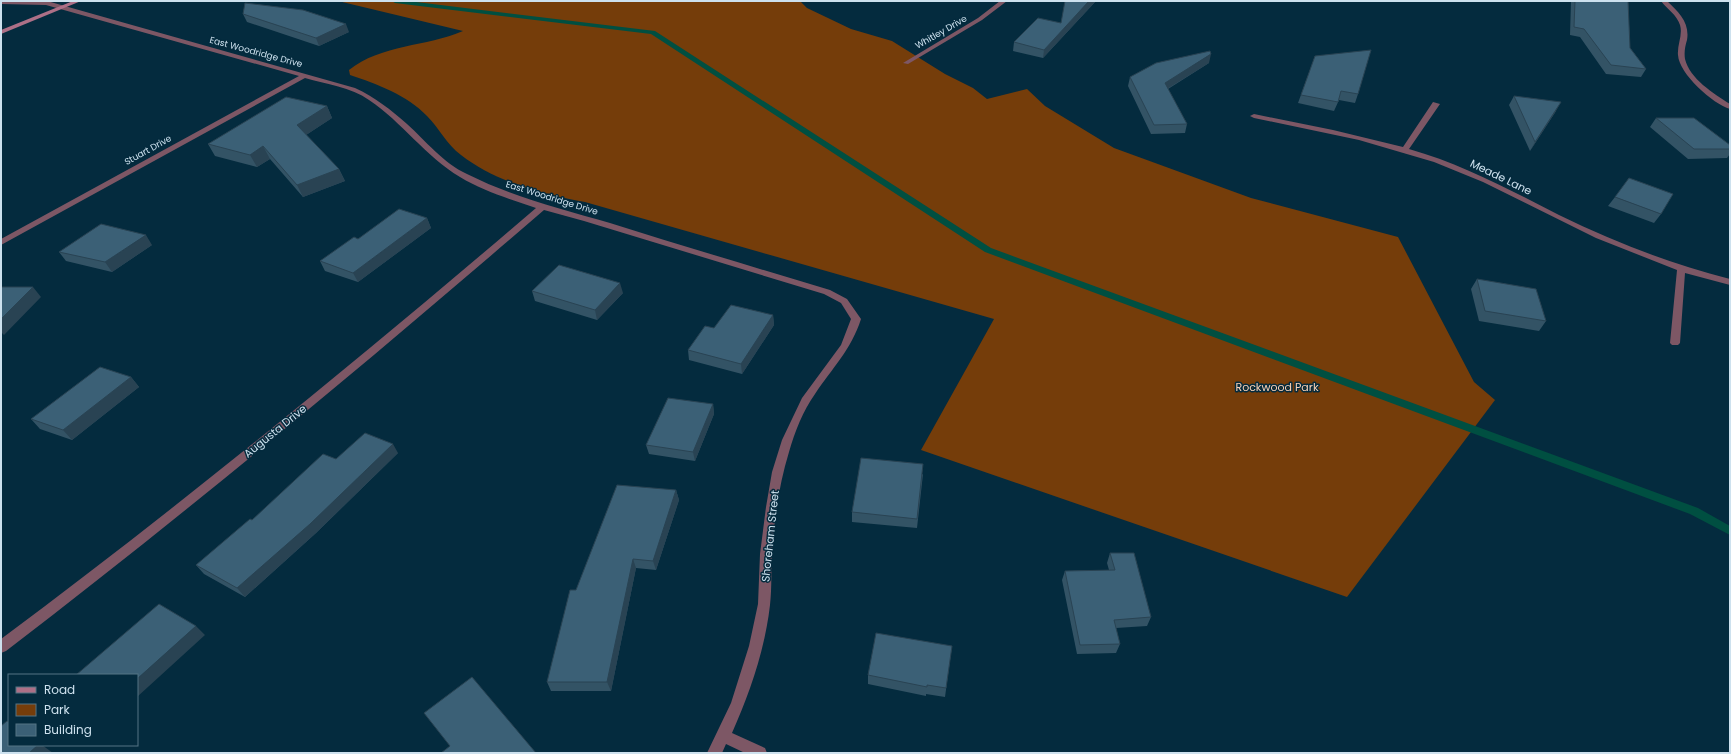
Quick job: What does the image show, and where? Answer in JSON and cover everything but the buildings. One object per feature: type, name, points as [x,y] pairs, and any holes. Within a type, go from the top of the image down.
[{"type":"street","points":[[1,32],[78,1]]},
{"type":"street","name":"Whitley Drive","points":[[906,63],[980,20],[1004,1]]},
{"type":"street","points":[[1664,1],[1681,20],[1684,29],[1682,59],[1689,74],[1705,89],[1730,107]]},
{"type":"street","name":"East Woodridge Drive","points":[[1,2],[46,3],[353,89],[371,98],[405,126],[427,149],[462,175],[495,191],[542,207],[827,292],[844,301],[850,309]]},
{"type":"street","name":"Stuart Drive","points":[[1,242],[304,76]]},
{"type":"street","points":[[1405,149],[1436,104]]},
{"type":"street","name":"Meade Lane","points":[[1254,116],[1344,134],[1405,149],[1487,180],[1551,214],[1606,240],[1681,269],[1730,282]]},
{"type":"street","name":"Augusta Drive","points":[[1,647],[58,604],[293,417],[542,207]]},
{"type":"street","points":[[1675,343],[1681,269]]},
{"type":"street","name":"Shoreham Street","points":[[714,753],[724,736],[750,667],[763,611],[772,504],[781,461],[795,421],[817,383],[837,360],[852,337],[856,319],[850,309]]},
{"type":"street","points":[[724,736],[760,753]]},
{"type":"green space","name":"Rockwood Park","points":[[338,1],[800,1],[807,8],[851,29],[892,41],[945,74],[973,88],[987,99],[1027,89],[1045,106],[1114,148],[1251,198],[1398,237],[1474,382],[1495,400],[1347,597],[921,450],[994,319],[585,202],[536,191],[489,173],[456,151],[427,116],[410,102],[381,86],[350,75],[349,70],[376,55],[390,50],[434,40],[463,31]]},
{"type":"waterway","points":[[395,1],[653,32],[988,250],[1694,511],[1730,531]]}]
